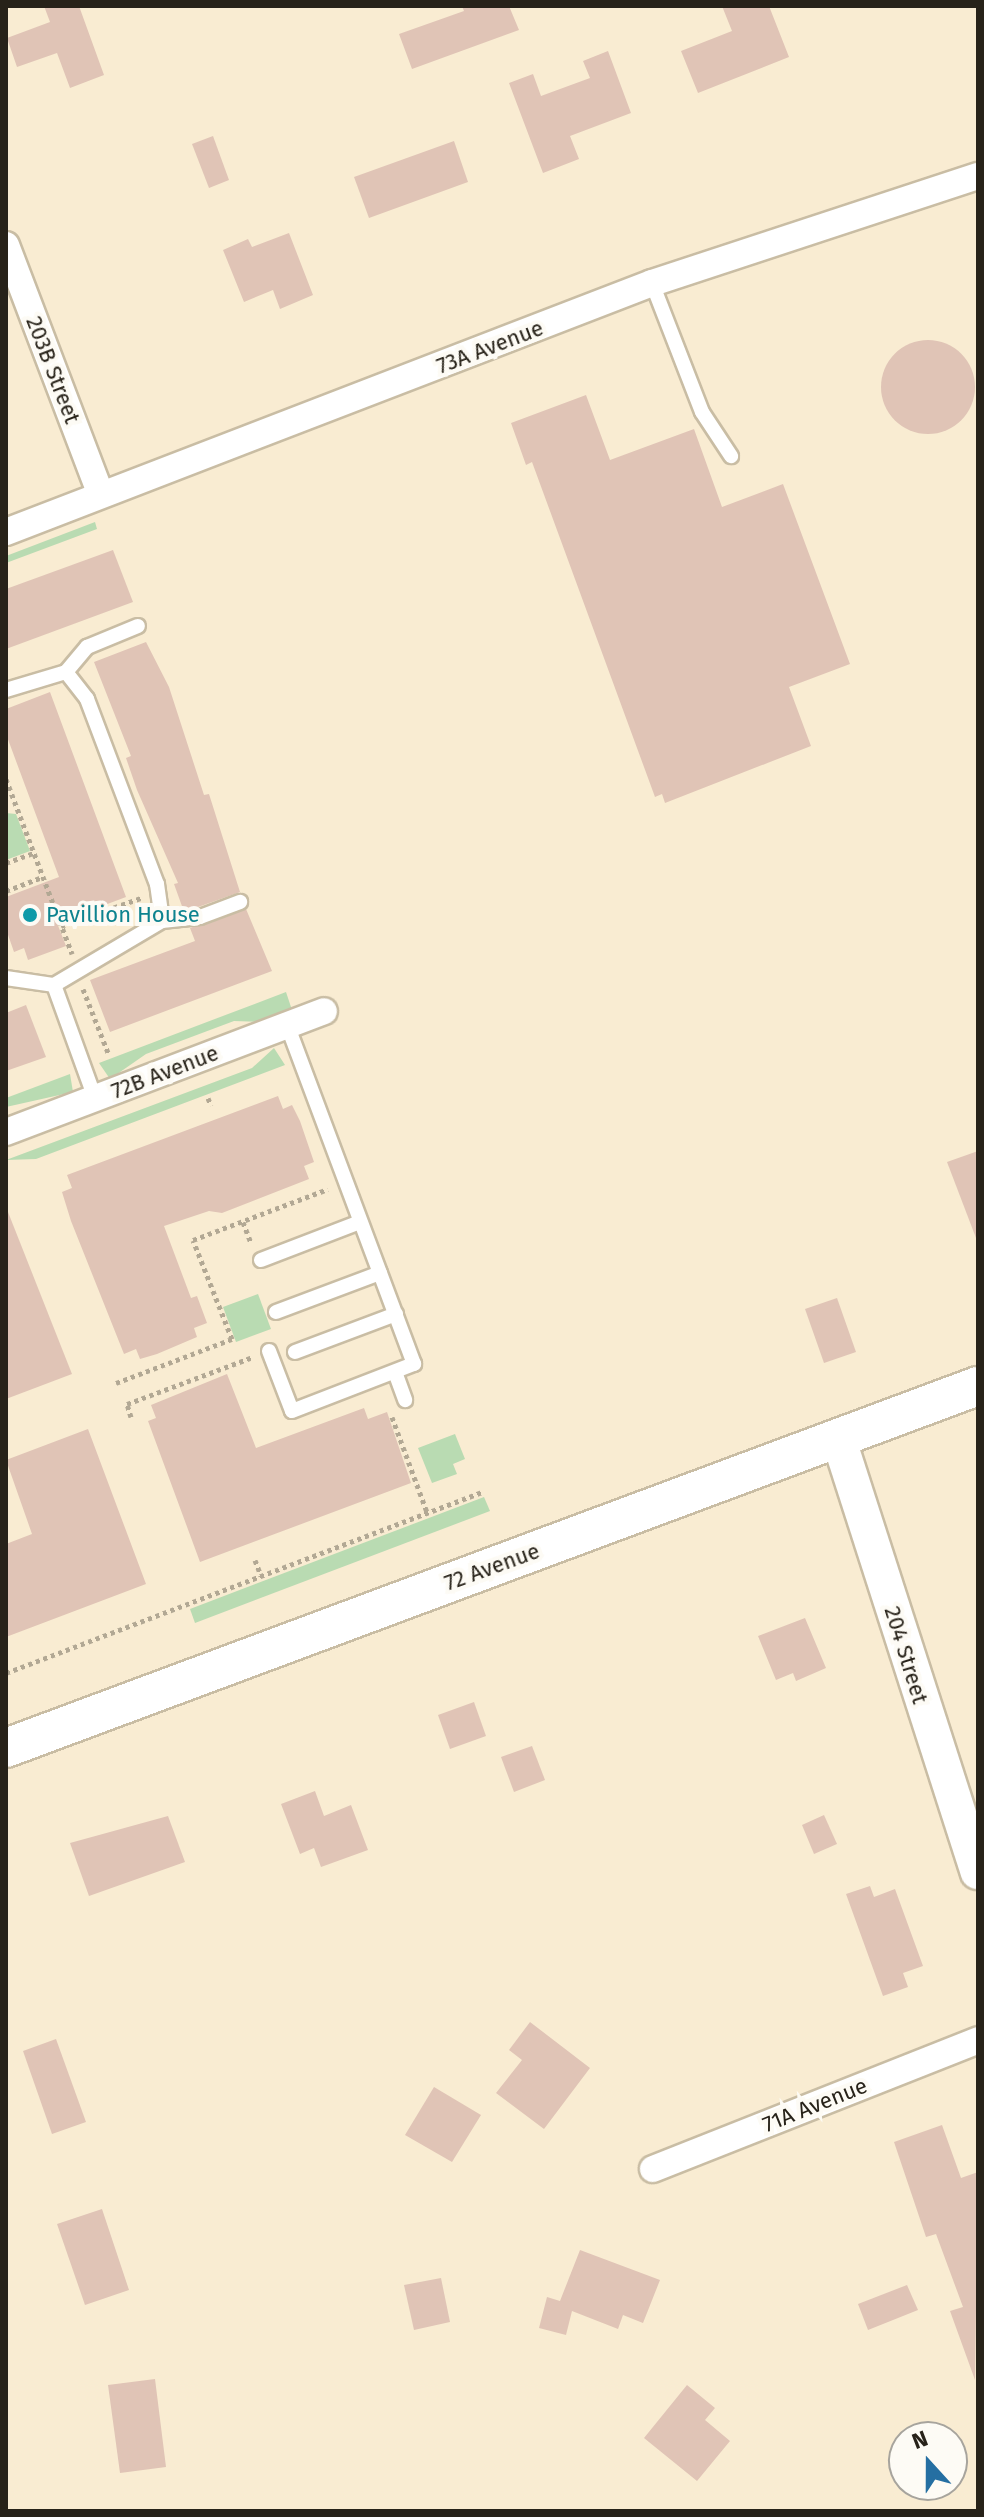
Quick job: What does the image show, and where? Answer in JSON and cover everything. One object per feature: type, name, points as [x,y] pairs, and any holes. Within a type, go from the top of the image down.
[{"type":"main road","name":"72 Avenue","points":[[6,1748],[978,1386]]},
{"type":"street","name":"73A Avenue","points":[[6,532],[652,283],[764,251],[978,176]]},
{"type":"street","name":"203B Street","points":[[6,245],[101,495]]},
{"type":"street","name":"72B Avenue","points":[[6,1132],[324,1011]]},
{"type":"street","name":"204 Street","points":[[838,1437],[971,1835],[978,1872]]},
{"type":"street","name":"71A Avenue","points":[[653,2169],[978,2040]]},
{"type":"lane","points":[[652,283],[702,412],[731,456]]},
{"type":"lane","points":[[6,690],[66,672],[87,647],[138,626]]},
{"type":"lane","points":[[66,672],[87,699],[157,884],[162,921]]},
{"type":"lane","points":[[6,978],[54,985],[162,921],[200,917],[240,902]]},
{"type":"lane","points":[[54,985],[95,1098]]},
{"type":"lane","points":[[269,1351],[292,1411],[414,1364],[287,1025]]},
{"type":"lane","points":[[261,1260],[360,1222]]},
{"type":"lane","points":[[276,1312],[380,1273]]},
{"type":"lane","points":[[295,1352],[396,1314]]},
{"type":"lane","points":[[395,1372],[405,1400]]},
{"type":"path","points":[[6,779],[72,955]]},
{"type":"path","points":[[6,810],[18,810]]},
{"type":"path","points":[[6,863],[34,853]]},
{"type":"path","points":[[6,891],[43,877]]},
{"type":"path","points":[[61,926],[146,897]]},
{"type":"path","points":[[82,985],[109,1055]]},
{"type":"path","points":[[208,1098],[211,1105]]},
{"type":"path","points":[[116,1383],[232,1339],[193,1240],[346,1183]]},
{"type":"path","points":[[131,1417],[127,1404],[234,1364]]},
{"type":"path","points":[[388,1408],[428,1515]]},
{"type":"path","points":[[6,1673],[482,1492]]},
{"type":"path","points":[[255,1560],[261,1576]]},
{"type":"green space","points":[[95,522],[97,529],[6,563],[6,556]]},
{"type":"green space","points":[[6,813],[16,814],[30,851],[6,860]]},
{"type":"green space","points":[[286,992],[292,1010],[260,1022],[234,1021],[146,1054],[110,1079],[99,1063]]},
{"type":"green space","points":[[274,1048],[285,1065],[36,1159],[6,1160],[252,1068]]},
{"type":"green space","points":[[70,1074],[73,1092],[6,1107],[6,1098]]},
{"type":"green space","points":[[258,1294],[271,1329],[236,1342],[223,1307]]},
{"type":"green space","points":[[455,1434],[465,1459],[453,1464],[457,1474],[432,1483],[418,1448]]},
{"type":"green space","points":[[484,1497],[490,1511],[195,1623],[190,1609]]},
{"type":"building","points":[[44,6],[79,6],[104,75],[70,88],[57,53],[17,67],[7,38],[50,22]]},
{"type":"building","points":[[462,6],[509,6],[519,30],[412,69],[399,34],[464,11]]},
{"type":"building","points":[[722,6],[769,6],[789,57],[698,93],[681,51],[732,31]]},
{"type":"building","points":[[608,51],[631,113],[570,136],[579,159],[543,173],[509,83],[533,74],[541,96],[590,78],[583,61]]},
{"type":"building","points":[[213,136],[229,180],[209,188],[192,144]]},
{"type":"building","points":[[454,141],[468,182],[369,218],[354,177]]},
{"type":"building","points":[[289,233],[313,295],[280,309],[273,290],[244,302],[223,250],[248,239],[252,247]]},
{"type":"building","points":[[928,340],[946,344],[961,354],[971,369],[975,387],[971,405],[961,420],[946,430],[928,434],[910,430],[895,420],[885,405],[881,387],[885,369],[895,354],[910,344]]},
{"type":"building","points":[[586,395],[610,460],[694,429],[722,507],[783,484],[850,664],[789,687],[811,746],[665,803],[662,794],[655,797],[532,462],[526,465],[511,423]]},
{"type":"building","points":[[113,550],[133,602],[6,649],[6,589]]},
{"type":"building","points":[[146,642],[169,687],[204,795],[209,794],[240,892],[198,907],[183,909],[174,884],[178,883],[137,790],[126,758],[131,756],[94,662]]},
{"type":"building","points":[[50,692],[126,897],[57,923],[66,946],[28,960],[24,948],[14,952],[6,929],[6,897],[59,877],[6,734],[6,709]]},
{"type":"building","points":[[246,909],[272,971],[110,1032],[90,980],[195,941],[190,928]]},
{"type":"building","points":[[26,1005],[46,1057],[6,1071],[6,1013]]},
{"type":"building","points":[[278,1096],[283,1109],[292,1105],[300,1121],[314,1162],[304,1166],[309,1179],[222,1213],[209,1211],[164,1226],[191,1298],[197,1296],[207,1323],[194,1328],[197,1337],[157,1354],[140,1359],[136,1349],[124,1354],[71,1221],[62,1192],[72,1188],[67,1175]]},
{"type":"building","points":[[978,1151],[978,1238],[976,1238],[947,1162]]},
{"type":"building","points":[[6,1207],[72,1374],[6,1399]]},
{"type":"building","points":[[837,1298],[856,1352],[824,1363],[805,1309]]},
{"type":"building","points":[[227,1374],[256,1448],[364,1408],[368,1419],[387,1412],[411,1483],[200,1562],[148,1421],[156,1418],[151,1405]]},
{"type":"building","points":[[88,1429],[146,1584],[6,1637],[6,1544],[32,1534],[6,1460]]},
{"type":"building","points":[[805,1618],[826,1668],[796,1681],[793,1673],[776,1680],[758,1636]]},
{"type":"building","points":[[474,1702],[486,1736],[450,1749],[438,1715]]},
{"type":"building","points":[[532,1746],[545,1780],[514,1792],[501,1757]]},
{"type":"building","points":[[315,1791],[324,1816],[351,1805],[368,1850],[321,1867],[314,1848],[300,1854],[281,1804]]},
{"type":"building","points":[[824,1815],[837,1844],[814,1854],[802,1825]]},
{"type":"building","points":[[168,1816],[185,1862],[89,1896],[70,1843]]},
{"type":"building","points":[[870,1886],[874,1897],[895,1889],[923,1966],[903,1973],[908,1987],[883,1996],[846,1894]]},
{"type":"building","points":[[530,2022],[590,2068],[544,2129],[496,2093],[522,2060],[509,2050]]},
{"type":"building","points":[[56,2039],[86,2122],[52,2134],[23,2051]]},
{"type":"building","points":[[434,2087],[481,2115],[452,2162],[405,2135]]},
{"type":"building","points":[[942,2125],[961,2178],[978,2172],[975,2380],[950,2311],[963,2307],[936,2234],[926,2237],[894,2142]]},
{"type":"building","points":[[102,2209],[129,2290],[85,2305],[57,2224]]},
{"type":"building","points":[[580,2250],[660,2280],[643,2323],[623,2315],[618,2329],[572,2311],[566,2335],[539,2328],[547,2297],[560,2301]]},
{"type":"building","points":[[441,2278],[450,2322],[414,2330],[404,2285]]},
{"type":"building","points":[[907,2285],[918,2310],[868,2330],[858,2304]]},
{"type":"building","points":[[155,2379],[166,2467],[120,2473],[108,2385]]},
{"type":"building","points":[[687,2385],[715,2408],[705,2420],[730,2441],[697,2481],[644,2438]]},
{"type":"place","name":"Pavillion House","points":[[30,915]]}]
